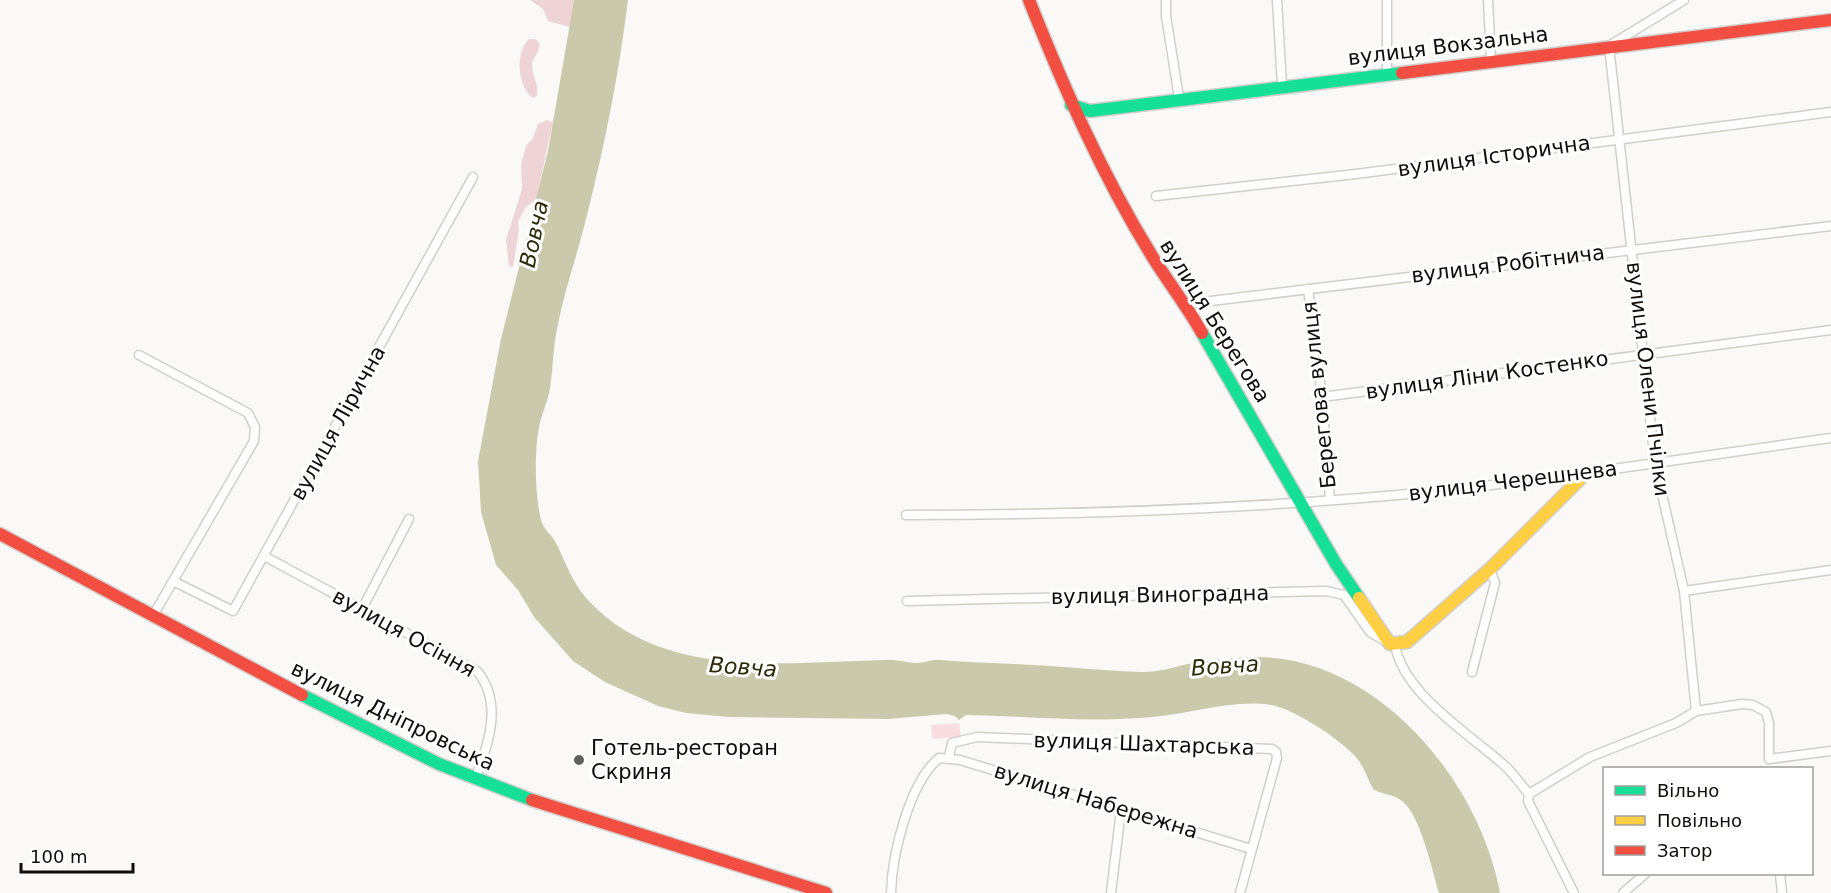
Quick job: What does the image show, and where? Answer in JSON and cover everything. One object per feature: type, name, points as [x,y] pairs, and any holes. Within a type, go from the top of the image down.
[{"type":"main road","name":"вулиця Берегова","points":[[1029,0],[1071,105],[1152,256],[1186,304],[1295,495],[1302,501],[1336,564],[1392,645]]},
{"type":"main road","name":"вулиця Вокзальна","points":[[1071,105],[1090,111],[1387,72],[1831,20]]},
{"type":"main road","points":[[1392,645],[1407,642],[1490,569],[1586,473]]},
{"type":"main road","name":"вулиця Дніпровська","points":[[0,534],[403,747],[476,778],[559,808],[826,893]]},
{"type":"street","points":[[1166,0],[1166,16],[1179,98]]},
{"type":"street","points":[[1277,0],[1282,86]]},
{"type":"street","points":[[1387,0],[1387,72]]},
{"type":"street","points":[[1488,0],[1491,60]]},
{"type":"street","points":[[1609,46],[1684,0]]},
{"type":"street","name":"вулиця Олени Пчілки","points":[[1609,46],[1655,463],[1683,591],[1696,711]]},
{"type":"street","name":"вулиця Історична","points":[[1156,196],[1356,174],[1831,112]]},
{"type":"street","name":"вулиця Лірична","points":[[175,582],[233,611],[473,177]]},
{"type":"street","name":"вулиця Робітнича","points":[[1186,304],[1632,248],[1831,226]]},
{"type":"street","name":"Берегова вулиця","points":[[1308,289],[1322,397],[1330,500]]},
{"type":"street","name":"вулиця Ліни Костенко","points":[[1322,397],[1831,330]]},
{"type":"street","points":[[139,355],[248,412],[255,427],[254,441],[175,582],[154,614]]},
{"type":"street","name":"вулиця Черешнева","points":[[1302,501],[1586,473],[1831,438]]},
{"type":"street","points":[[906,515],[1174,510],[1302,501]]},
{"type":"street","points":[[362,609],[409,519]]},
{"type":"street","name":"вулиця Осіння","points":[[264,556],[464,662],[484,679],[489,694],[491,733],[488,749],[476,778]]},
{"type":"street","points":[[1472,672],[1495,583],[1490,569]]},
{"type":"street","points":[[1683,591],[1831,570]]},
{"type":"street","name":"вулиця Виноградна","points":[[907,601],[1326,591],[1344,596],[1370,632],[1392,645]]},
{"type":"street","name":"вулиця Берегова","points":[[1392,645],[1415,686],[1465,734],[1507,767],[1529,794]]},
{"type":"street","points":[[1574,893],[1528,801],[1529,794],[1590,757],[1676,723],[1696,711],[1742,704],[1753,705],[1766,712],[1769,723],[1768,764],[1831,751]]},
{"type":"street","name":"вулиця Шахтарська","points":[[944,758],[952,743],[977,738],[1272,749],[1276,752],[1277,758],[1240,893]]},
{"type":"street","points":[[891,893],[892,877],[911,802],[925,772],[944,758]]},
{"type":"street","name":"вулиця Набережна","points":[[944,758],[1251,849]]},
{"type":"street","points":[[1111,893],[1121,810]]},
{"type":"street","points":[[1623,893],[1643,875]]},
{"type":"street","points":[[1780,875],[1782,893]]},
{"type":"shaded area","points":[[530,0],[574,0],[570,27],[548,21],[543,9]]},
{"type":"shaded area","points":[[529,39],[539,42],[539,49],[532,66],[537,84],[537,96],[533,98],[524,86],[520,69],[521,52]]},
{"type":"shaded area","points":[[547,120],[553,122],[536,200],[526,207],[518,221],[519,229],[513,267],[509,266],[506,240],[522,189],[521,165],[526,146],[533,138],[538,124]]},
{"type":"shaded area","points":[[959,723],[961,737],[932,739],[931,725]]},
{"type":"water","name":"Вовча","points":[[574,0],[628,0],[606,135],[560,315],[550,388],[540,423],[536,450],[536,487],[542,523],[555,541],[573,578],[587,599],[618,626],[652,644],[690,655],[730,661],[812,663],[891,660],[916,663],[938,660],[1142,672],[1221,659],[1259,657],[1303,663],[1344,679],[1383,703],[1417,734],[1447,770],[1471,810],[1489,851],[1500,893],[1439,893],[1419,828],[1406,805],[1396,797],[1373,789],[1359,761],[1339,742],[1304,718],[1280,707],[1242,704],[1130,719],[966,715],[959,720],[955,716],[946,714],[888,719],[729,717],[686,713],[658,706],[605,682],[573,661],[534,617],[518,590],[496,565],[481,512],[478,461],[501,339],[548,151]]},
{"type":"traffic: fast","points":[[1071,105],[1090,111],[1402,73]]},
{"type":"traffic: fast","points":[[1202,333],[1336,564],[1359,598]]},
{"type":"traffic: fast","points":[[302,695],[439,764],[532,800]]},
{"type":"traffic: slow","points":[[1359,598],[1390,644],[1407,642],[1490,569],[1586,473]]},
{"type":"traffic: jam","points":[[1029,0],[1100,163],[1152,256],[1202,333]]},
{"type":"traffic: jam","points":[[1402,73],[1831,20]]},
{"type":"traffic: jam","points":[[0,534],[302,695]]},
{"type":"traffic: jam","points":[[532,800],[826,893]]},
{"type":"place","name":"Готель-ресторан Скриня","points":[[579,760]]}]
